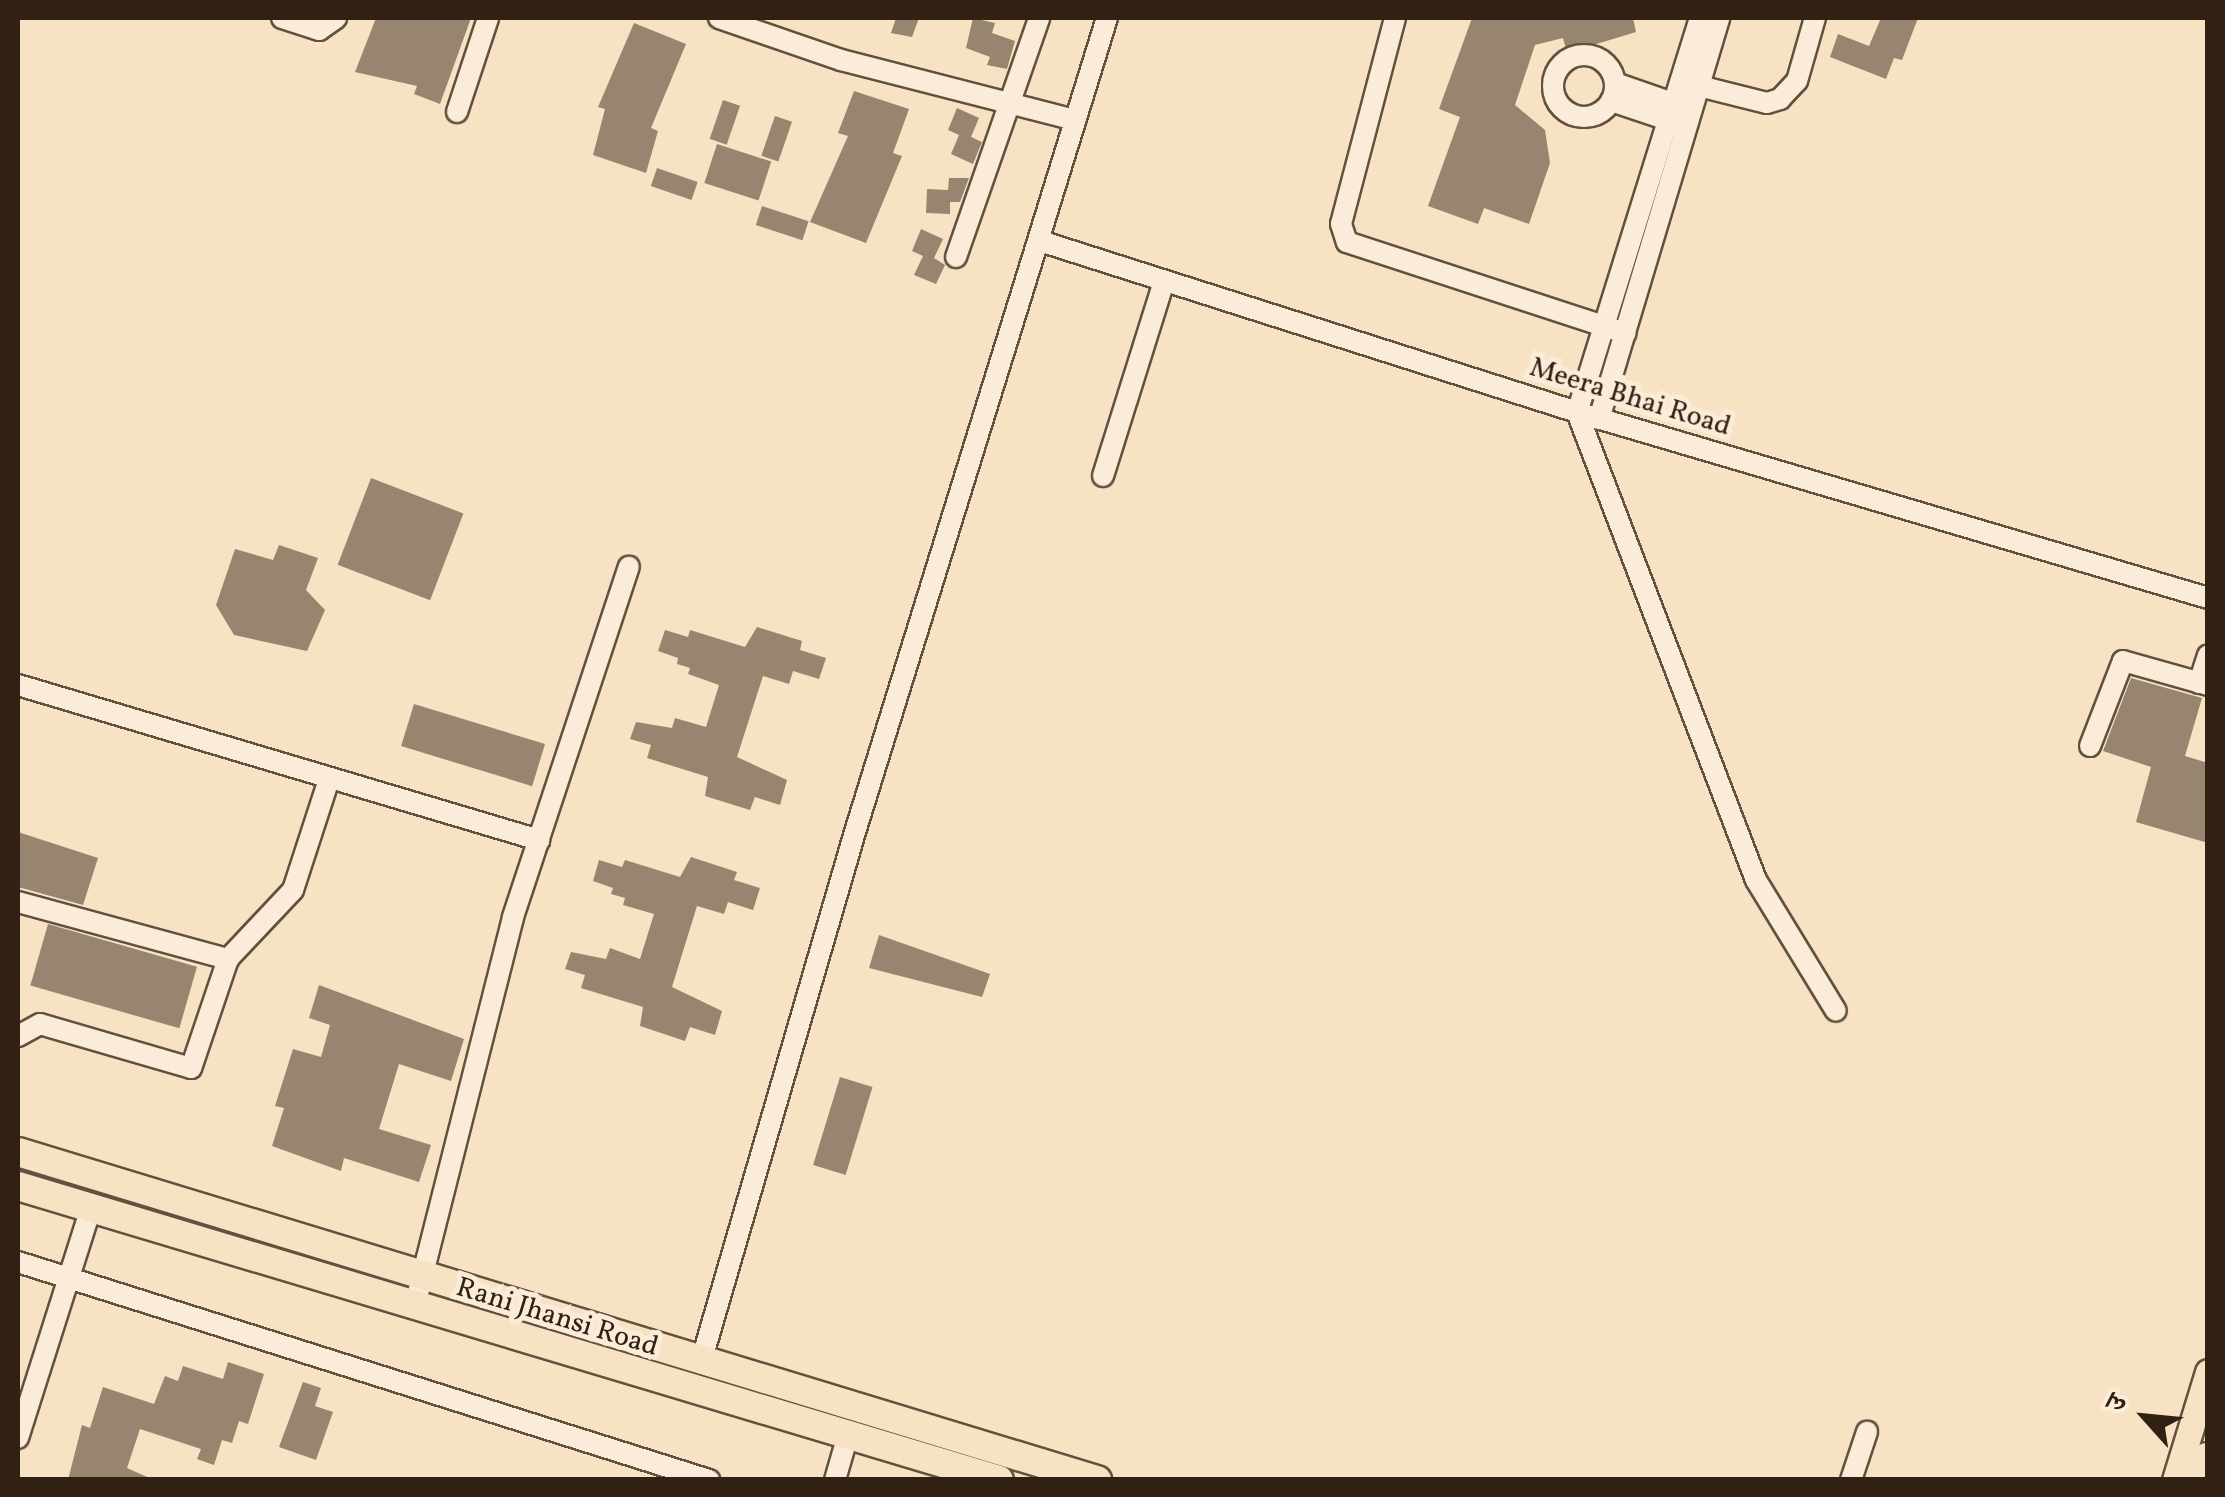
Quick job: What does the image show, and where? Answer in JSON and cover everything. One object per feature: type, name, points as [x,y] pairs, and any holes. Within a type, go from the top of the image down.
[{"type":"highway","name":"Rani Jhansi Road","points":[[18,1152],[1097,1480]]},
{"type":"highway","points":[[91,1208],[99,1178]]},
{"type":"highway","name":"Rani Jhansi Road","points":[[18,1186],[999,1480]]},
{"type":"main road","points":[[2174,1480],[2208,1372]]},
{"type":"main road","points":[[2200,1480],[2208,1457]]},
{"type":"street","points":[[282,18],[319,30],[336,18]]},
{"type":"street","points":[[457,112],[488,18]]},
{"type":"street","points":[[719,18],[1010,108],[1075,120]]},
{"type":"street","points":[[956,258],[1040,18]]},
{"type":"street","points":[[701,1362],[855,832],[1107,18]]},
{"type":"street","points":[[1395,18],[1341,224],[1347,242],[1624,334]]},
{"type":"street","points":[[1694,80],[1700,18]]},
{"type":"street","points":[[1720,18],[1603,326],[1577,412],[1756,880],[1836,1011]]},
{"type":"street","points":[[1694,80],[1767,103],[1780,99],[1797,81],[1815,18]]},
{"type":"street","points":[[1613,92],[1680,115]]},
{"type":"street","points":[[1599,419],[1680,115]]},
{"type":"street","name":"Meera Bhai Road","points":[[1040,241],[1599,419],[2208,598]]},
{"type":"street","points":[[1103,476],[1164,280]]},
{"type":"street","points":[[414,1306],[539,840],[629,567]]},
{"type":"street","points":[[2090,746],[2123,661],[2203,684],[2208,655]]},
{"type":"street","points":[[18,685],[539,840]]},
{"type":"street","points":[[18,1036],[40,1024],[191,1068],[228,959],[294,890],[329,779]]},
{"type":"street","points":[[18,902],[228,959]]},
{"type":"street","points":[[18,1438],[91,1208]]},
{"type":"street","points":[[18,1262],[710,1480]]},
{"type":"street","points":[[1851,1480],[1866,1432]]},
{"type":"street","points":[[835,1480],[848,1435]]},
{"type":"building","points":[[376,18],[471,18],[440,104],[414,94],[417,86],[355,72]]},
{"type":"building","points":[[896,18],[919,18],[912,37],[891,33]]},
{"type":"building","points":[[973,18],[995,23],[992,33],[1015,41],[1007,69],[987,65],[990,57],[966,48]]},
{"type":"building","points":[[1472,18],[1633,18],[1636,32],[1567,53],[1563,38],[1535,45],[1515,105],[1545,130],[1550,163],[1529,224],[1484,208],[1478,224],[1428,206],[1460,117],[1439,109]]},
{"type":"building","points":[[1881,18],[1918,18],[1902,60],[1894,58],[1886,79],[1830,57],[1838,34],[1869,46]]},
{"type":"building","points":[[634,23],[686,44],[651,128],[658,131],[646,173],[593,155],[605,109],[598,107]]},
{"type":"building","points":[[854,91],[909,109],[893,153],[902,156],[866,243],[810,222],[848,136],[838,133]]},
{"type":"building","points":[[723,100],[740,106],[727,145],[710,139]]},
{"type":"building","points":[[957,108],[979,118],[971,137],[982,142],[973,164],[951,154],[959,135],[948,130]]},
{"type":"building","points":[[775,116],[792,122],[778,162],[761,156]]},
{"type":"building","points":[[717,144],[771,162],[759,201],[704,183]]},
{"type":"building","points":[[657,168],[698,182],[691,200],[651,186]]},
{"type":"building","points":[[949,178],[969,178],[960,202],[950,202],[950,214],[926,213],[927,189],[948,190]]},
{"type":"building","points":[[762,206],[809,221],[802,240],[756,225]]},
{"type":"building","points":[[921,229],[943,239],[934,258],[945,265],[936,284],[914,275],[923,256],[912,251]]},
{"type":"building","points":[[371,478],[463,513],[430,600],[338,565]]},
{"type":"building","points":[[279,545],[318,558],[306,590],[325,610],[307,651],[234,635],[216,605],[235,549],[273,560]]},
{"type":"building","points":[[757,627],[802,641],[800,650],[826,658],[819,679],[793,671],[789,684],[763,676],[737,757],[787,780],[780,805],[755,797],[750,810],[705,796],[708,777],[647,758],[651,745],[630,739],[636,722],[672,728],[675,718],[706,727],[719,685],[688,674],[690,668],[677,664],[678,658],[658,651],[665,630],[688,637],[690,630],[745,647]]},
{"type":"building","points":[[2131,678],[2202,698],[2185,756],[2208,763],[2208,843],[2136,822],[2151,767],[2103,751]]},
{"type":"building","points":[[414,704],[545,744],[532,786],[401,746]]},
{"type":"building","points":[[18,832],[98,858],[83,905],[18,887]]},
{"type":"building","points":[[691,857],[737,872],[734,880],[760,888],[753,910],[728,902],[724,914],[697,906],[672,987],[722,1011],[715,1035],[690,1027],[685,1041],[640,1026],[643,1007],[581,988],[585,975],[565,969],[571,952],[606,959],[610,948],[640,959],[654,914],[623,905],[625,898],[611,894],[613,888],[593,881],[599,860],[622,867],[625,860],[680,877]]},
{"type":"building","points":[[48,924],[197,967],[179,1028],[30,986]]},
{"type":"building","points":[[879,935],[990,974],[982,997],[869,968]]},
{"type":"building","points":[[319,985],[464,1039],[451,1081],[399,1064],[379,1129],[431,1145],[419,1182],[344,1158],[341,1171],[272,1146],[284,1108],[275,1106],[293,1049],[321,1057],[330,1025],[309,1018]]},
{"type":"building","points":[[840,1077],[873,1087],[846,1175],[813,1165]]},
{"type":"building","points":[[228,1362],[264,1374],[248,1424],[239,1421],[232,1443],[222,1440],[214,1465],[197,1459],[201,1449],[140,1429],[127,1468],[154,1480],[68,1480],[82,1425],[90,1428],[103,1387],[154,1404],[165,1376],[178,1381],[183,1366],[223,1379]]},
{"type":"building","points":[[303,1382],[321,1388],[315,1406],[333,1412],[316,1460],[279,1447]]}]
